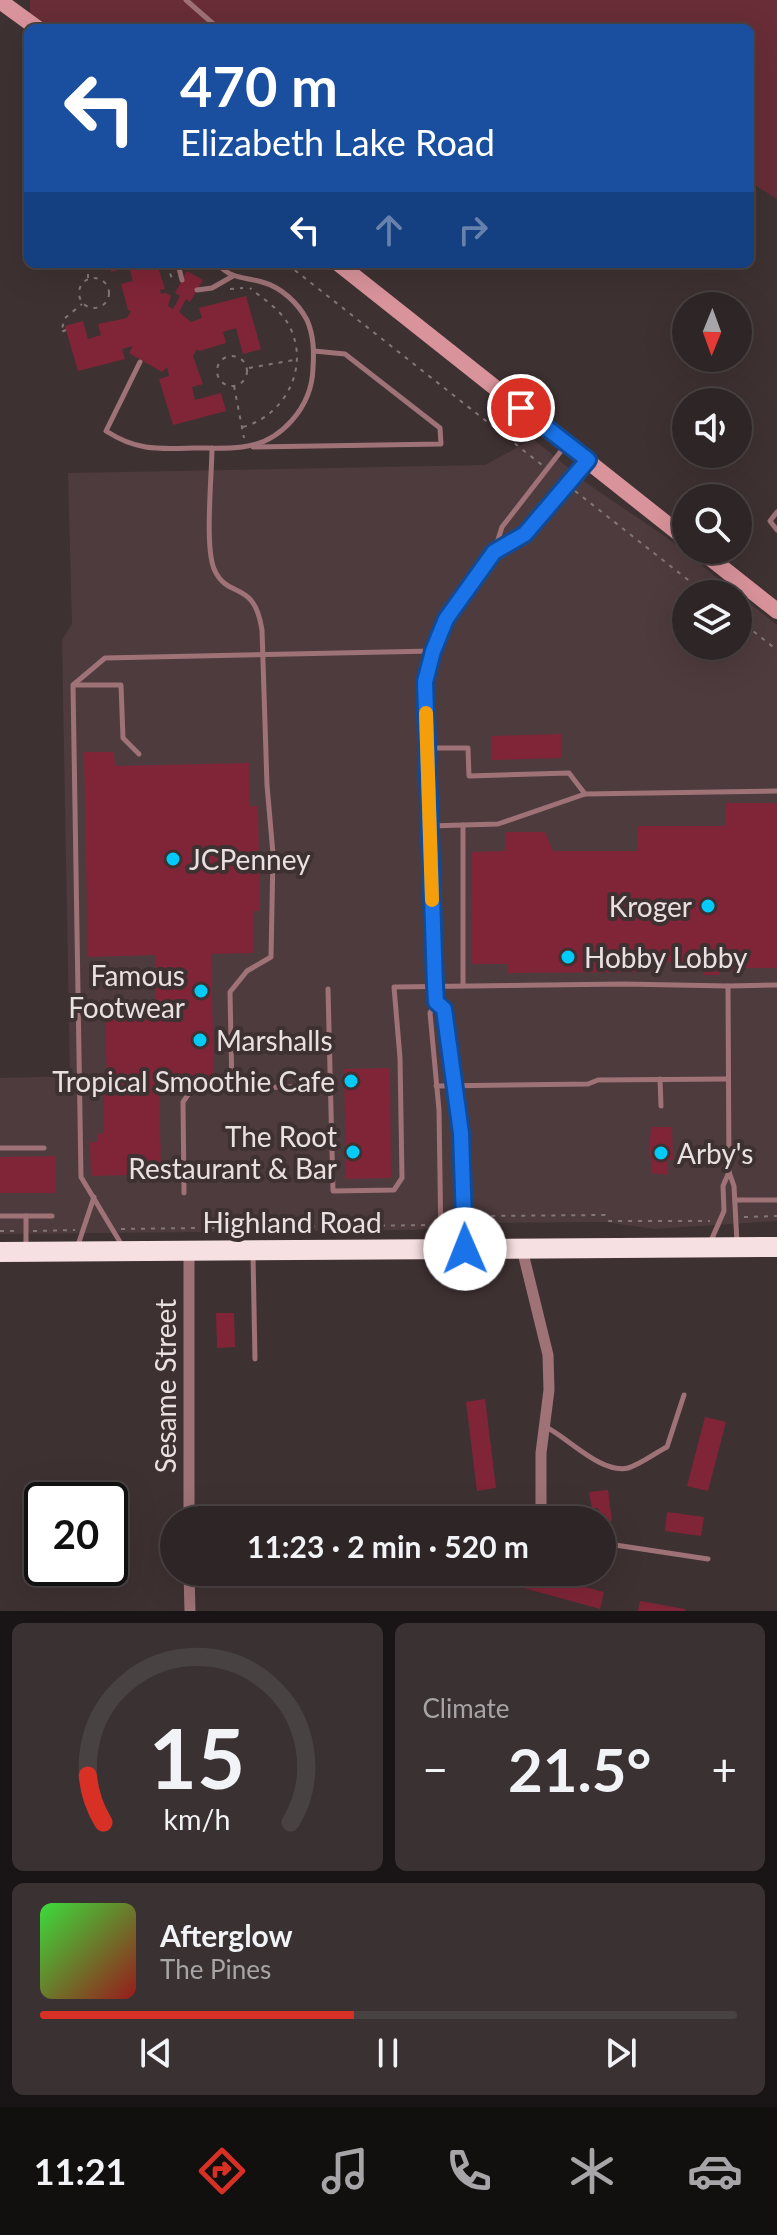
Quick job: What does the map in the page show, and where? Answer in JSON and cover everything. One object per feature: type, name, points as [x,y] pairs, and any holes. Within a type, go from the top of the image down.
[{"type":"highway","name":"Highland Road","points":[[0,1252],[777,1247]]},
{"type":"street","points":[[0,1],[32,24]]},
{"type":"street","points":[[344,268],[672,528]]},
{"type":"street","points":[[718,564],[777,611]]},
{"type":"street","points":[[522,1249],[548,1355],[542,1506]]},
{"type":"street","name":"Sesame Street","points":[[189,1251],[189,1506]]},
{"type":"street","points":[[189,1586],[190,1611]]},
{"type":"lane","points":[[186,0],[213,24]]},
{"type":"lane","points":[[179,268],[182,280]]},
{"type":"lane","points":[[223,268],[234,276],[268,284],[291,299],[309,325],[314,351],[311,383],[298,413],[278,433],[244,447]]},
{"type":"lane","points":[[197,290],[212,288],[234,276]]},
{"type":"lane","points":[[140,362],[106,431],[124,443],[143,448],[441,444],[440,428],[345,354],[314,351]]},
{"type":"lane","points":[[441,1249],[436,1086],[430,1013],[436,1002],[425,682],[446,619],[494,552],[502,527],[567,444]]},
{"type":"lane","points":[[212,448],[210,555],[215,572],[224,582],[253,599],[259,611],[264,654],[267,785],[273,854],[271,957],[247,971],[230,992],[232,1088]]},
{"type":"lane","points":[[494,552],[525,534],[588,460]]},
{"type":"lane","points":[[777,512],[770,521],[777,530]]},
{"type":"lane","points":[[73,685],[105,658],[433,651]]},
{"type":"lane","points":[[73,685],[121,685],[123,738],[139,754]]},
{"type":"lane","points":[[73,685],[81,1177],[126,1251]]},
{"type":"lane","points":[[426,748],[468,748],[469,776],[569,773],[585,794]]},
{"type":"lane","points":[[429,826],[498,824],[585,794],[777,791]]},
{"type":"lane","points":[[463,825],[463,985]]},
{"type":"lane","points":[[328,989],[333,1191],[394,1190],[402,1178],[400,1058],[394,987],[777,985]]},
{"type":"lane","points":[[728,986],[729,1172],[734,1186],[737,1248]]},
{"type":"lane","points":[[436,1002],[444,1009],[461,1133],[465,1249]]},
{"type":"lane","points":[[660,1079],[661,1106]]},
{"type":"lane","points":[[436,1086],[728,1079]]},
{"type":"lane","points":[[184,1193],[183,1102],[192,1089],[330,1086]]},
{"type":"lane","points":[[0,1148],[44,1148]]},
{"type":"lane","points":[[696,1152],[729,1152]]},
{"type":"lane","points":[[708,1248],[724,1211],[723,1186],[729,1172]]},
{"type":"lane","points":[[76,1252],[95,1196]]},
{"type":"lane","points":[[735,1200],[777,1200]]},
{"type":"lane","points":[[0,1216],[52,1216]]},
{"type":"lane","points":[[26,1216],[26,1252]]},
{"type":"lane","points":[[253,1250],[255,1359]]},
{"type":"lane","points":[[543,1426],[558,1432],[573,1446],[604,1464],[618,1469],[630,1467],[667,1447],[684,1395]]},
{"type":"lane","points":[[616,1545],[708,1559]]},
{"type":"path","points":[[88,268],[88,279]]},
{"type":"path","points":[[168,268],[177,287]]},
{"type":"path","points":[[292,268],[547,469]]},
{"type":"path","points":[[88,279],[104,281],[109,288],[105,303],[98,307],[83,303],[79,296],[80,288],[88,279]]},
{"type":"path","points":[[229,289],[250,288],[284,318],[293,337],[296,360],[292,383],[282,404],[263,420],[243,427]]},
{"type":"path","points":[[66,330],[61,332],[63,321],[83,303]]},
{"type":"path","points":[[234,356],[242,360],[247,368],[245,380],[234,386],[225,385],[217,369],[221,361],[234,356]]},
{"type":"path","points":[[247,368],[296,360]]},
{"type":"path","points":[[234,386],[244,447]]},
{"type":"path","points":[[567,485],[688,580]]},
{"type":"path","points":[[752,630],[777,650]]},
{"type":"path","points":[[465,1222],[478,1216],[605,1215],[609,1221],[712,1221]]},
{"type":"path","points":[[742,1217],[777,1216]]},
{"type":"path","points":[[133,1229],[441,1225]]},
{"type":"path","points":[[0,1231],[72,1230]]},
{"type":"shaded area","points":[[30,0],[777,0],[777,199],[754,185],[754,24],[43,24],[30,14]]},
{"type":"shaded area","points":[[533,439],[588,484],[672,542],[672,564],[700,564],[720,580],[672,580],[672,660],[752,660],[752,605],[777,625],[777,1221],[655,1229],[605,1222],[487,1223],[414,1230],[0,1234],[0,1078],[70,1076],[62,640],[72,624],[68,473],[485,465]]},
{"type":"building","points":[[129,268],[158,268],[165,289],[160,290],[161,294],[171,296],[168,306],[173,309],[180,296],[175,293],[187,271],[203,280],[190,302],[186,299],[179,312],[191,322],[202,318],[199,308],[246,296],[261,349],[243,354],[236,328],[223,332],[226,343],[197,349],[193,356],[203,384],[192,387],[195,400],[221,393],[226,411],[173,425],[159,379],[169,376],[167,367],[162,372],[129,353],[133,346],[122,349],[125,359],[78,371],[65,326],[83,321],[88,339],[101,335],[98,324],[127,318],[131,311],[128,310],[121,284],[133,281]]},
{"type":"building","points":[[561,734],[562,758],[492,760],[491,736]]},
{"type":"building","name":"JCPenney","points":[[84,752],[114,752],[115,766],[249,763],[250,806],[258,806],[260,911],[253,911],[254,953],[211,954],[214,1079],[159,1080],[161,1174],[91,1176],[90,1142],[98,1142],[98,1134],[104,1133],[103,1081],[107,1081],[105,1017],[91,1017],[91,1003],[155,1001],[155,955],[88,957]]},
{"type":"building","points":[[726,803],[777,803],[777,968],[743,968],[743,971],[704,975],[704,969],[683,969],[683,962],[638,962],[638,972],[508,973],[508,964],[472,964],[471,852],[505,851],[505,832],[545,832],[553,851],[638,851],[638,826],[726,826]]},
{"type":"building","points":[[390,1068],[391,1178],[346,1179],[344,1069]]},
{"type":"building","name":"Arby's","points":[[651,1127],[672,1127],[673,1160],[668,1160],[667,1175],[652,1173],[652,1158],[649,1158]]},
{"type":"building","points":[[56,1156],[56,1193],[0,1193],[0,1157]]},
{"type":"building","points":[[216,1313],[234,1313],[235,1347],[217,1348]]},
{"type":"building","points":[[485,1399],[496,1488],[477,1491],[466,1402]]},
{"type":"building","points":[[705,1417],[726,1422],[708,1491],[687,1486]]},
{"type":"building","points":[[608,1490],[610,1506],[591,1506],[589,1492]]},
{"type":"building","points":[[667,1512],[704,1517],[701,1536],[665,1531]]},
{"type":"building","points":[[516,1586],[582,1586],[604,1592],[600,1609]]},
{"type":"building","points":[[640,1601],[685,1609],[685,1611],[638,1611]]},
{"type":"slow traffic","points":[[426,713],[432,900]]},
{"type":"place","name":"JCPenney","points":[[173,859]]},
{"type":"place","name":"Kroger","points":[[708,906]]},
{"type":"place","name":"Hobby Lobby","points":[[568,957]]},
{"type":"place","name":"Famous Footwear","points":[[201,991]]},
{"type":"place","name":"Marshalls","points":[[200,1040]]},
{"type":"place","name":"Tropical Smoothie Cafe","points":[[351,1081]]},
{"type":"place","name":"The Root Restaurant & Bar","points":[[353,1152]]},
{"type":"place","name":"Arby's","points":[[661,1153]]},
{"type":"route","points":[[465,1249],[461,1133],[444,1009],[436,1002],[425,682],[446,619],[494,552],[525,534],[588,460],[521,408]]}]
